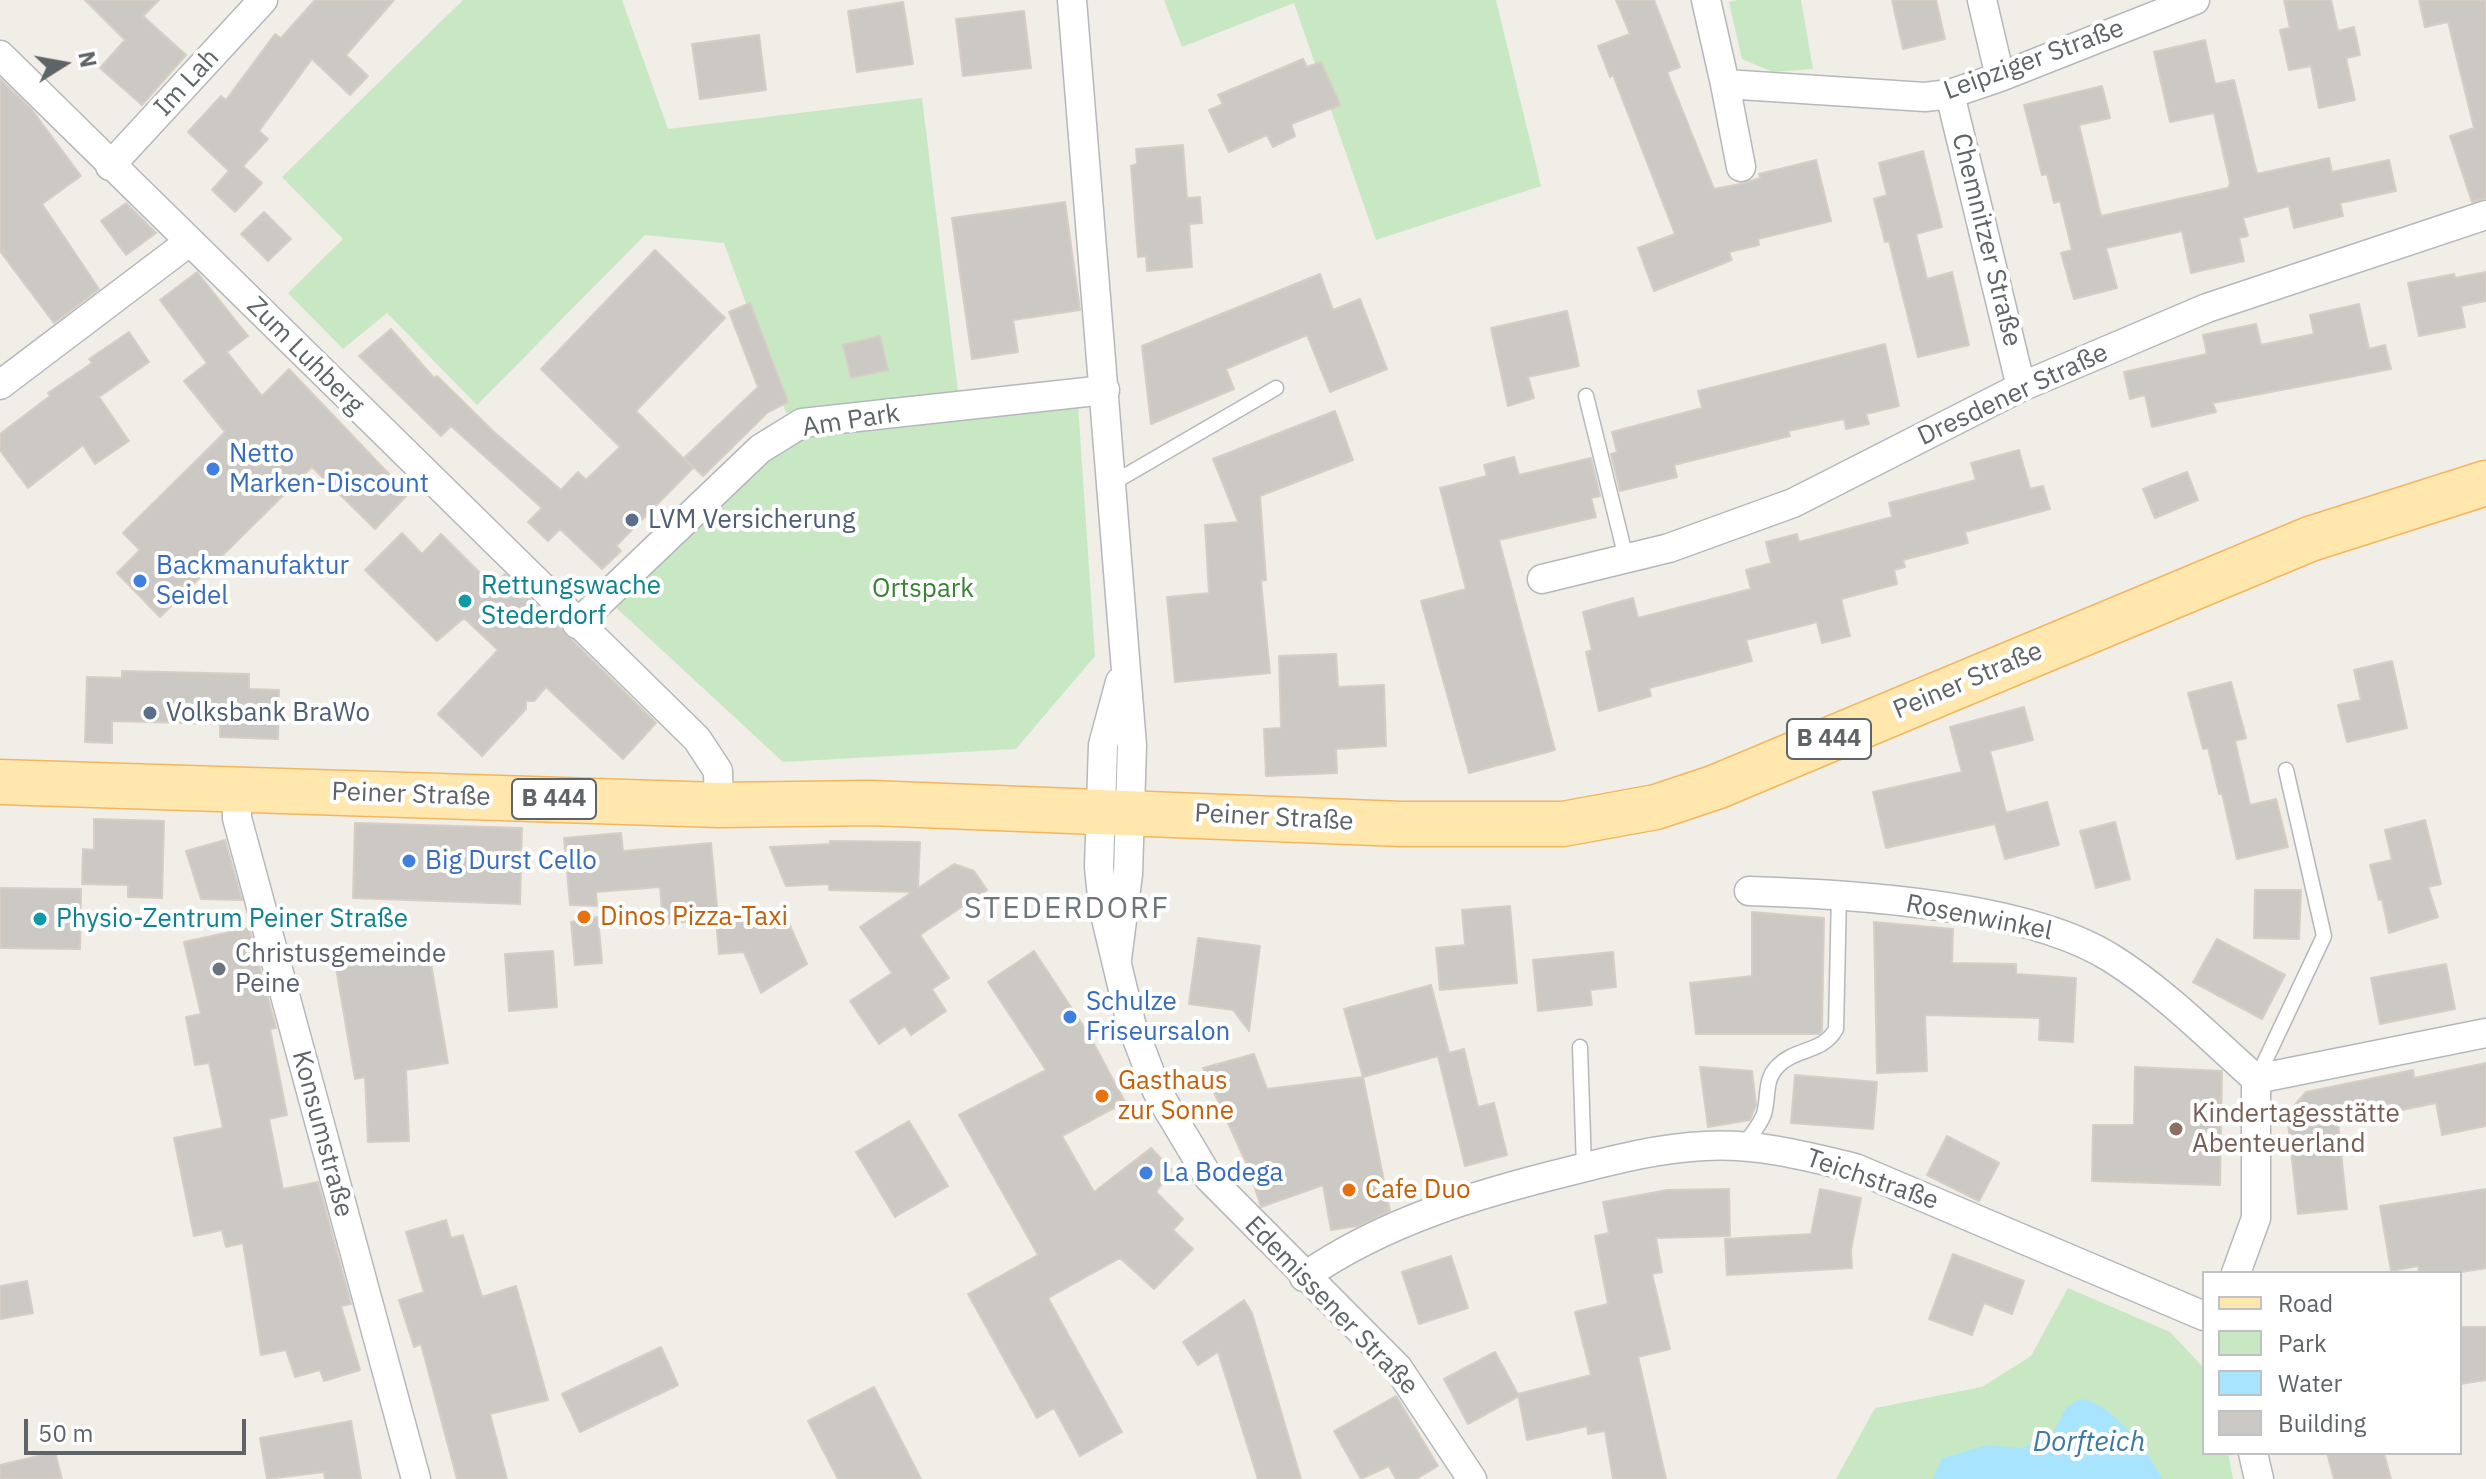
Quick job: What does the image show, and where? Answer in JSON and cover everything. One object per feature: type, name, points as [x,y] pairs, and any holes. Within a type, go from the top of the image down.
[{"type":"main road","name":"Peiner Straße","points":[[0,782],[719,805],[870,803],[1401,824],[1563,824],[1626,814],[1716,787],[2237,568],[2325,534],[2465,496],[2486,483]]},
{"type":"street","name":"Im Lah","points":[[110,166],[263,0]]},
{"type":"street","points":[[1072,0],[1105,390],[1124,670],[1130,713],[1115,811]]},
{"type":"street","points":[[1706,0],[1741,167]]},
{"type":"street","points":[[1982,0],[2000,77]]},
{"type":"street","name":"Leipziger Straße","points":[[1725,84],[1925,97],[1950,94],[2195,0]]},
{"type":"street","name":"Zum Luhberg","points":[[0,55],[697,739],[718,771],[719,805]]},
{"type":"street","name":"Chemnitzer Straße","points":[[1950,94],[2021,387]]},
{"type":"street","name":"Dresdener Straße","points":[[1542,579],[1669,548],[1793,503],[2021,387],[2207,308],[2486,215]]},
{"type":"street","points":[[0,385],[189,242]]},
{"type":"street","name":"Am Park","points":[[577,624],[760,449],[802,423],[1105,390]]},
{"type":"street","name":"Konsumstraße","points":[[237,789],[237,818],[416,1479]]},
{"type":"street","name":"Edemissener Straße","points":[[1115,811],[1117,959],[1131,1023],[1157,1091],[1209,1178],[1304,1277],[1398,1368],[1472,1479]]},
{"type":"street","name":"Rosenwinkel","points":[[1749,891],[1839,894],[1997,917],[2063,934],[2110,957],[2156,989],[2256,1079]]},
{"type":"street","points":[[2237,1271],[2256,1218],[2256,1079],[2486,1033]]},
{"type":"street","name":"Teichstraße","points":[[1304,1277],[1339,1253],[1456,1202],[1584,1167],[1657,1151],[1743,1146],[1796,1153],[1855,1168],[2202,1315]]},
{"type":"street","points":[[2253,1455],[2259,1479]]},
{"type":"lane","points":[[1111,484],[1276,388]]},
{"type":"lane","points":[[1586,396],[1626,558]]},
{"type":"lane","points":[[2256,1079],[2324,936],[2286,770]]},
{"type":"lane","points":[[1743,1146],[1764,1114],[1768,1085],[1775,1068],[1785,1059],[1830,1040],[1836,1029],[1839,894]]},
{"type":"lane","points":[[1580,1047],[1584,1167]]},
{"type":"green space","points":[[463,0],[622,0],[668,129],[922,98],[958,392],[786,413],[724,243],[645,235],[477,405],[387,313],[343,349],[288,293],[343,239],[282,177]]},
{"type":"green space","points":[[1164,0],[1496,0],[1541,186],[1376,240],[1294,3],[1182,47]]},
{"type":"green space","points":[[1801,0],[1813,69],[1773,72],[1742,59],[1729,2]]},
{"type":"green space","name":"Ortspark","points":[[1078,405],[1095,656],[1016,749],[783,762],[611,603],[789,439]]},
{"type":"green space","points":[[2068,1288],[2170,1332],[2202,1366],[2202,1455],[2228,1455],[2233,1479],[1836,1479],[1875,1408],[1982,1387],[2031,1356]]},
{"type":"water","name":"Dorfteich","points":[[2079,1399],[2091,1401],[2115,1417],[2138,1442],[2162,1479],[1933,1479],[1942,1458],[1988,1445],[2021,1448],[2050,1438],[2066,1408]]},
{"type":"building","points":[[85,0],[159,0],[143,16],[186,55],[142,105],[100,68],[125,40]]},
{"type":"building","points":[[315,0],[394,0],[346,55],[368,76],[350,95],[312,59],[259,131],[268,139],[243,166],[262,183],[235,212],[212,190],[229,171],[188,132],[221,96],[226,100],[275,34],[281,38]]},
{"type":"building","points":[[1616,0],[1654,0],[1680,67],[1667,72],[1714,189],[1745,183],[1760,178],[1759,174],[1816,160],[1831,221],[1758,239],[1759,245],[1729,252],[1732,260],[1654,291],[1638,248],[1675,234],[1613,75],[1610,77],[1598,46],[1630,34]]},
{"type":"building","points":[[1892,0],[1936,0],[1945,39],[1903,49]]},
{"type":"building","points":[[2284,0],[2331,0],[2338,31],[2354,27],[2360,55],[2346,58],[2355,100],[2319,108],[2311,66],[2289,70],[2280,30],[2290,28]]},
{"type":"building","points":[[2419,0],[2486,0],[2486,198],[2472,202],[2450,136],[2474,128],[2448,22],[2425,27]]},
{"type":"building","points":[[903,2],[913,64],[857,72],[848,11]]},
{"type":"building","points":[[1024,11],[1031,68],[963,76],[956,19]]},
{"type":"building","points":[[759,35],[766,90],[700,99],[692,44]]},
{"type":"building","points":[[2205,40],[2215,84],[2234,80],[2257,174],[2329,158],[2332,172],[2389,160],[2396,191],[2340,203],[2343,216],[2294,228],[2289,206],[2243,218],[2248,236],[2239,238],[2244,261],[2191,273],[2182,231],[2106,248],[2117,288],[2074,299],[2061,253],[2072,250],[2060,201],[2054,203],[2047,174],[2042,175],[2024,105],[2102,86],[2110,118],[2079,125],[2101,216],[2228,188],[2230,183],[2214,113],[2170,122],[2154,52]]},
{"type":"building","points":[[1303,59],[1307,67],[1321,62],[1340,105],[1291,124],[1295,136],[1273,147],[1267,135],[1229,152],[1209,110],[1223,104],[1218,95]]},
{"type":"building","points":[[0,79],[32,110],[81,176],[42,204],[99,289],[54,323],[0,251]]},
{"type":"building","points":[[1183,145],[1187,198],[1200,197],[1202,223],[1189,224],[1192,267],[1147,271],[1146,256],[1138,257],[1131,166],[1137,164],[1136,149]]},
{"type":"building","points":[[1923,151],[1942,227],[1916,234],[1927,279],[1952,272],[1969,345],[1918,357],[1889,241],[1885,242],[1874,199],[1887,195],[1879,163]]},
{"type":"building","points":[[1065,202],[1080,310],[1013,320],[1018,352],[972,359],[952,218]]},
{"type":"building","points":[[126,203],[156,233],[126,255],[101,221]]},
{"type":"building","points":[[264,212],[291,239],[268,261],[241,234]]},
{"type":"building","points":[[655,250],[725,318],[636,411],[693,468],[616,546],[621,551],[602,569],[560,529],[548,541],[528,522],[542,508],[451,426],[441,436],[359,356],[391,329],[434,378],[437,376],[493,431],[561,490],[578,472],[586,480],[620,447],[541,369]]},
{"type":"building","points":[[197,272],[248,336],[227,352],[262,396],[289,369],[408,494],[375,529],[312,467],[160,617],[117,573],[140,550],[123,533],[225,432],[184,381],[207,363],[160,300]]},
{"type":"building","points":[[2486,272],[2486,301],[2461,306],[2465,327],[2419,336],[2408,283],[2454,274],[2455,278]]},
{"type":"building","points":[[1320,274],[1333,310],[1360,299],[1387,369],[1330,392],[1307,335],[1226,369],[1234,389],[1151,424],[1142,346]]},
{"type":"building","points":[[750,303],[788,402],[768,412],[703,476],[684,458],[758,387],[729,312]]},
{"type":"building","points":[[2359,304],[2369,349],[2385,345],[2391,369],[2213,403],[2216,412],[2152,427],[2145,395],[2130,399],[2124,372],[2207,354],[2203,335],[2256,324],[2261,345],[2314,334],[2310,315]]},
{"type":"building","points":[[1567,311],[1579,366],[1528,377],[1534,398],[1508,406],[1491,328]]},
{"type":"building","points":[[129,332],[149,362],[99,397],[129,441],[95,464],[83,445],[28,488],[0,450],[0,434],[50,396],[48,393],[92,363],[89,359]]},
{"type":"building","points":[[880,336],[888,370],[851,378],[843,345]]},
{"type":"building","points":[[1885,344],[1899,406],[1866,414],[1869,424],[1846,429],[1844,419],[1788,431],[1790,436],[1674,465],[1677,477],[1620,491],[1611,454],[1617,452],[1612,432],[1702,408],[1698,391]]},
{"type":"building","points":[[1335,411],[1353,460],[1260,496],[1266,580],[1261,581],[1270,673],[1175,682],[1167,597],[1209,593],[1205,525],[1238,522],[1213,459]]},
{"type":"building","points":[[2019,450],[2030,489],[2043,486],[2050,509],[1965,532],[1968,543],[1903,560],[1905,567],[1894,570],[1897,584],[1841,599],[1850,636],[1822,643],[1817,622],[1746,640],[1752,661],[1649,688],[1651,696],[1599,711],[1586,652],[1592,650],[1583,612],[1633,598],[1638,618],[1751,589],[1746,570],[1771,563],[1766,542],[1797,534],[1799,542],[1892,517],[1889,503],[1976,480],[1971,463]]},
{"type":"building","points":[[1514,457],[1519,475],[1591,458],[1600,496],[1591,498],[1596,517],[1499,540],[1555,750],[1469,773],[1421,601],[1466,589],[1440,488],[1487,476],[1484,465]]},
{"type":"building","points":[[2187,472],[2198,500],[2155,518],[2143,489]]},
{"type":"building","points":[[402,533],[422,554],[441,534],[492,585],[505,574],[656,723],[623,759],[546,687],[534,701],[526,701],[526,709],[482,756],[438,714],[498,650],[464,618],[437,641],[365,570]]},
{"type":"building","points":[[1336,654],[1338,687],[1384,685],[1386,746],[1336,749],[1337,773],[1266,776],[1264,729],[1281,728],[1279,656]]},
{"type":"building","points":[[2392,661],[2407,728],[2347,742],[2338,705],[2361,700],[2354,670]]},
{"type":"building","points":[[122,671],[249,674],[249,689],[279,690],[278,739],[220,737],[220,724],[112,721],[112,743],[85,742],[87,677],[122,678]]},
{"type":"building","points":[[2231,682],[2246,738],[2235,741],[2250,805],[2276,799],[2288,847],[2237,859],[2222,793],[2219,794],[2208,748],[2203,749],[2188,693]]},
{"type":"building","points":[[2024,707],[2033,740],[1990,751],[2006,813],[2047,802],[2059,845],[2005,859],[1995,824],[1886,848],[1873,792],[1962,772],[1950,727]]},
{"type":"building","points":[[94,819],[164,821],[162,898],[128,897],[128,885],[82,884],[83,849],[94,850]]},
{"type":"building","points":[[2425,820],[2441,884],[2428,887],[2438,917],[2389,933],[2382,899],[2379,900],[2370,865],[2392,860],[2385,830]]},
{"type":"building","points":[[2115,822],[2130,879],[2096,888],[2080,831]]},
{"type":"building","points":[[355,823],[522,828],[520,904],[353,898]]},
{"type":"building","points":[[621,833],[623,851],[711,843],[718,916],[783,910],[807,964],[761,993],[744,952],[719,954],[716,919],[663,924],[660,887],[596,892],[597,906],[570,905],[564,838]]},
{"type":"building","points":[[225,840],[242,900],[201,899],[186,851]]},
{"type":"building","points":[[830,841],[920,842],[918,888],[954,864],[974,871],[987,890],[920,935],[949,978],[932,989],[946,1011],[911,1035],[905,1026],[879,1044],[850,1001],[892,973],[860,927],[912,892],[829,890],[829,884],[786,886],[770,847],[830,844]]},
{"type":"building","name":"Physio-Zentrum Peiner Straße","points":[[0,888],[81,889],[80,949],[0,948]]},
{"type":"building","points":[[2255,890],[2301,890],[2299,939],[2254,938]]},
{"type":"building","points":[[1510,906],[1517,983],[1440,990],[1436,948],[1465,945],[1462,910]]},
{"type":"building","points":[[1752,912],[1824,918],[1822,1031],[1819,1034],[1696,1034],[1690,983],[1752,976]]},
{"type":"building","points":[[598,917],[602,963],[575,965],[571,922]]},
{"type":"building","points":[[1874,922],[1953,929],[1952,963],[2016,964],[2016,974],[2076,978],[2073,1042],[2039,1040],[2040,1018],[1925,1015],[1927,1071],[1877,1073]]},
{"type":"building","points":[[249,928],[276,1028],[270,1029],[287,1115],[269,1119],[283,1189],[318,1182],[351,1304],[341,1306],[360,1370],[324,1381],[320,1370],[295,1377],[286,1350],[261,1355],[243,1243],[226,1247],[222,1230],[194,1236],[174,1138],[223,1128],[209,1063],[195,1065],[186,1017],[201,1014],[184,942]]},
{"type":"building","points":[[1198,938],[1260,946],[1249,1031],[1233,1010],[1189,1004]]},
{"type":"building","points":[[2217,939],[2285,975],[2262,1019],[2193,982]]},
{"type":"building","points":[[428,946],[448,1063],[406,1070],[409,1141],[368,1142],[365,1077],[355,1079],[335,962]]},
{"type":"building","points":[[553,951],[557,1007],[509,1011],[505,954]]},
{"type":"building","points":[[1034,951],[1088,1033],[1125,1102],[1062,1136],[1094,1192],[1151,1148],[1172,1170],[1156,1192],[1183,1219],[1173,1230],[1193,1249],[1154,1289],[1120,1258],[1048,1298],[1122,1432],[1080,1456],[1054,1408],[1037,1418],[968,1294],[1038,1255],[959,1115],[1046,1070],[988,982]]},
{"type":"building","points":[[1613,952],[1616,987],[1590,990],[1592,1005],[1538,1011],[1533,960]]},
{"type":"building","points":[[2446,964],[2455,1009],[2380,1024],[2371,978]]},
{"type":"building","points":[[1431,985],[1449,1053],[1464,1049],[1478,1107],[1494,1103],[1507,1155],[1465,1166],[1438,1056],[1363,1077],[1344,1009]]},
{"type":"building","points":[[1254,1054],[1267,1089],[1363,1077],[1390,1211],[1357,1226],[1331,1230],[1323,1185],[1261,1207],[1248,1167],[1203,1068]]},
{"type":"building","points":[[2486,1063],[2486,1126],[2442,1135],[2436,1103],[2338,1123],[2347,1209],[2298,1214],[2287,1114],[2306,1092],[2413,1070],[2414,1078]]},
{"type":"building","points":[[1700,1067],[1752,1071],[1756,1105],[1750,1120],[1708,1127]]},
{"type":"building","points":[[2135,1067],[2222,1071],[2220,1185],[2092,1181],[2093,1125],[2134,1125]]},
{"type":"building","points":[[1795,1075],[1877,1082],[1873,1129],[1791,1123]]},
{"type":"building","points":[[909,1121],[948,1186],[895,1217],[856,1152]]},
{"type":"building","points":[[1947,1136],[1999,1163],[1979,1201],[1927,1175]]},
{"type":"building","points":[[1729,1189],[1730,1236],[1656,1238],[1662,1272],[1652,1274],[1670,1349],[1638,1357],[1666,1479],[1613,1479],[1605,1431],[1588,1434],[1587,1426],[1527,1440],[1518,1394],[1591,1375],[1575,1312],[1608,1304],[1595,1236],[1609,1233],[1603,1202],[1667,1190]]},
{"type":"building","points":[[1820,1189],[1861,1198],[1851,1250],[1852,1268],[1727,1275],[1725,1239],[1811,1234]]},
{"type":"building","points":[[2486,1189],[2486,1268],[2462,1272],[2419,1271],[2418,1266],[2391,1271],[2380,1206]]},
{"type":"building","points":[[446,1220],[451,1238],[463,1235],[482,1297],[516,1286],[548,1400],[490,1414],[507,1479],[457,1479],[421,1344],[414,1347],[399,1300],[424,1292],[406,1232]]},
{"type":"building","points":[[1953,1254],[2024,1281],[2012,1314],[1984,1303],[1972,1335],[1929,1319]]},
{"type":"building","points":[[1451,1256],[1468,1308],[1419,1324],[1402,1272]]},
{"type":"building","points":[[27,1281],[33,1313],[0,1319],[0,1286]]},
{"type":"building","points":[[1244,1300],[1252,1313],[1301,1479],[1258,1479],[1218,1352],[1198,1365],[1183,1342]]},
{"type":"building","points":[[2462,1327],[2486,1327],[2486,1380],[2462,1384]]},
{"type":"building","points":[[661,1347],[678,1385],[580,1432],[562,1394]]},
{"type":"building","points":[[1495,1352],[1519,1396],[1468,1424],[1444,1379]]},
{"type":"building","points":[[874,1387],[921,1479],[838,1479],[808,1421]]},
{"type":"building","points":[[1396,1396],[1438,1466],[1416,1479],[1396,1479],[1389,1466],[1361,1479],[1334,1431]]},
{"type":"building","points":[[351,1421],[361,1479],[325,1479],[324,1472],[267,1479],[260,1438]]},
{"type":"building","points":[[55,1452],[62,1479],[0,1479],[0,1465]]},
{"type":"building","points":[[2328,1455],[2385,1455],[2391,1479],[2334,1479]]},
{"type":"place","name":"Netto Marken-Discount","points":[[213,469]]},
{"type":"place","name":"LVM Versicherung","points":[[632,520]]},
{"type":"place","name":"Backmanufaktur Seidel","points":[[140,581]]},
{"type":"place","name":"Rettungswache Stederdorf","points":[[465,601]]},
{"type":"place","name":"Volksbank BraWo","points":[[150,713]]},
{"type":"place","name":"Big Durst Cello","points":[[409,861]]},
{"type":"place","name":"Dinos Pizza-Taxi","points":[[584,917]]},
{"type":"place","name":"Physio-Zentrum Peiner Straße","points":[[40,919]]},
{"type":"place","name":"Christusgemeinde Peine","points":[[219,969]]},
{"type":"place","name":"Schulze Friseursalon","points":[[1070,1017]]},
{"type":"place","name":"Gasthaus zur Sonne","points":[[1102,1096]]},
{"type":"place","name":"Kindertagesstätte Abenteuerland","points":[[2176,1129]]},
{"type":"place","name":"La Bodega","points":[[1146,1173]]},
{"type":"place","name":"Cafe Duo","points":[[1349,1190]]},
{"type":"district","name":"STEDERDORF","points":[[1067,909]]}]
